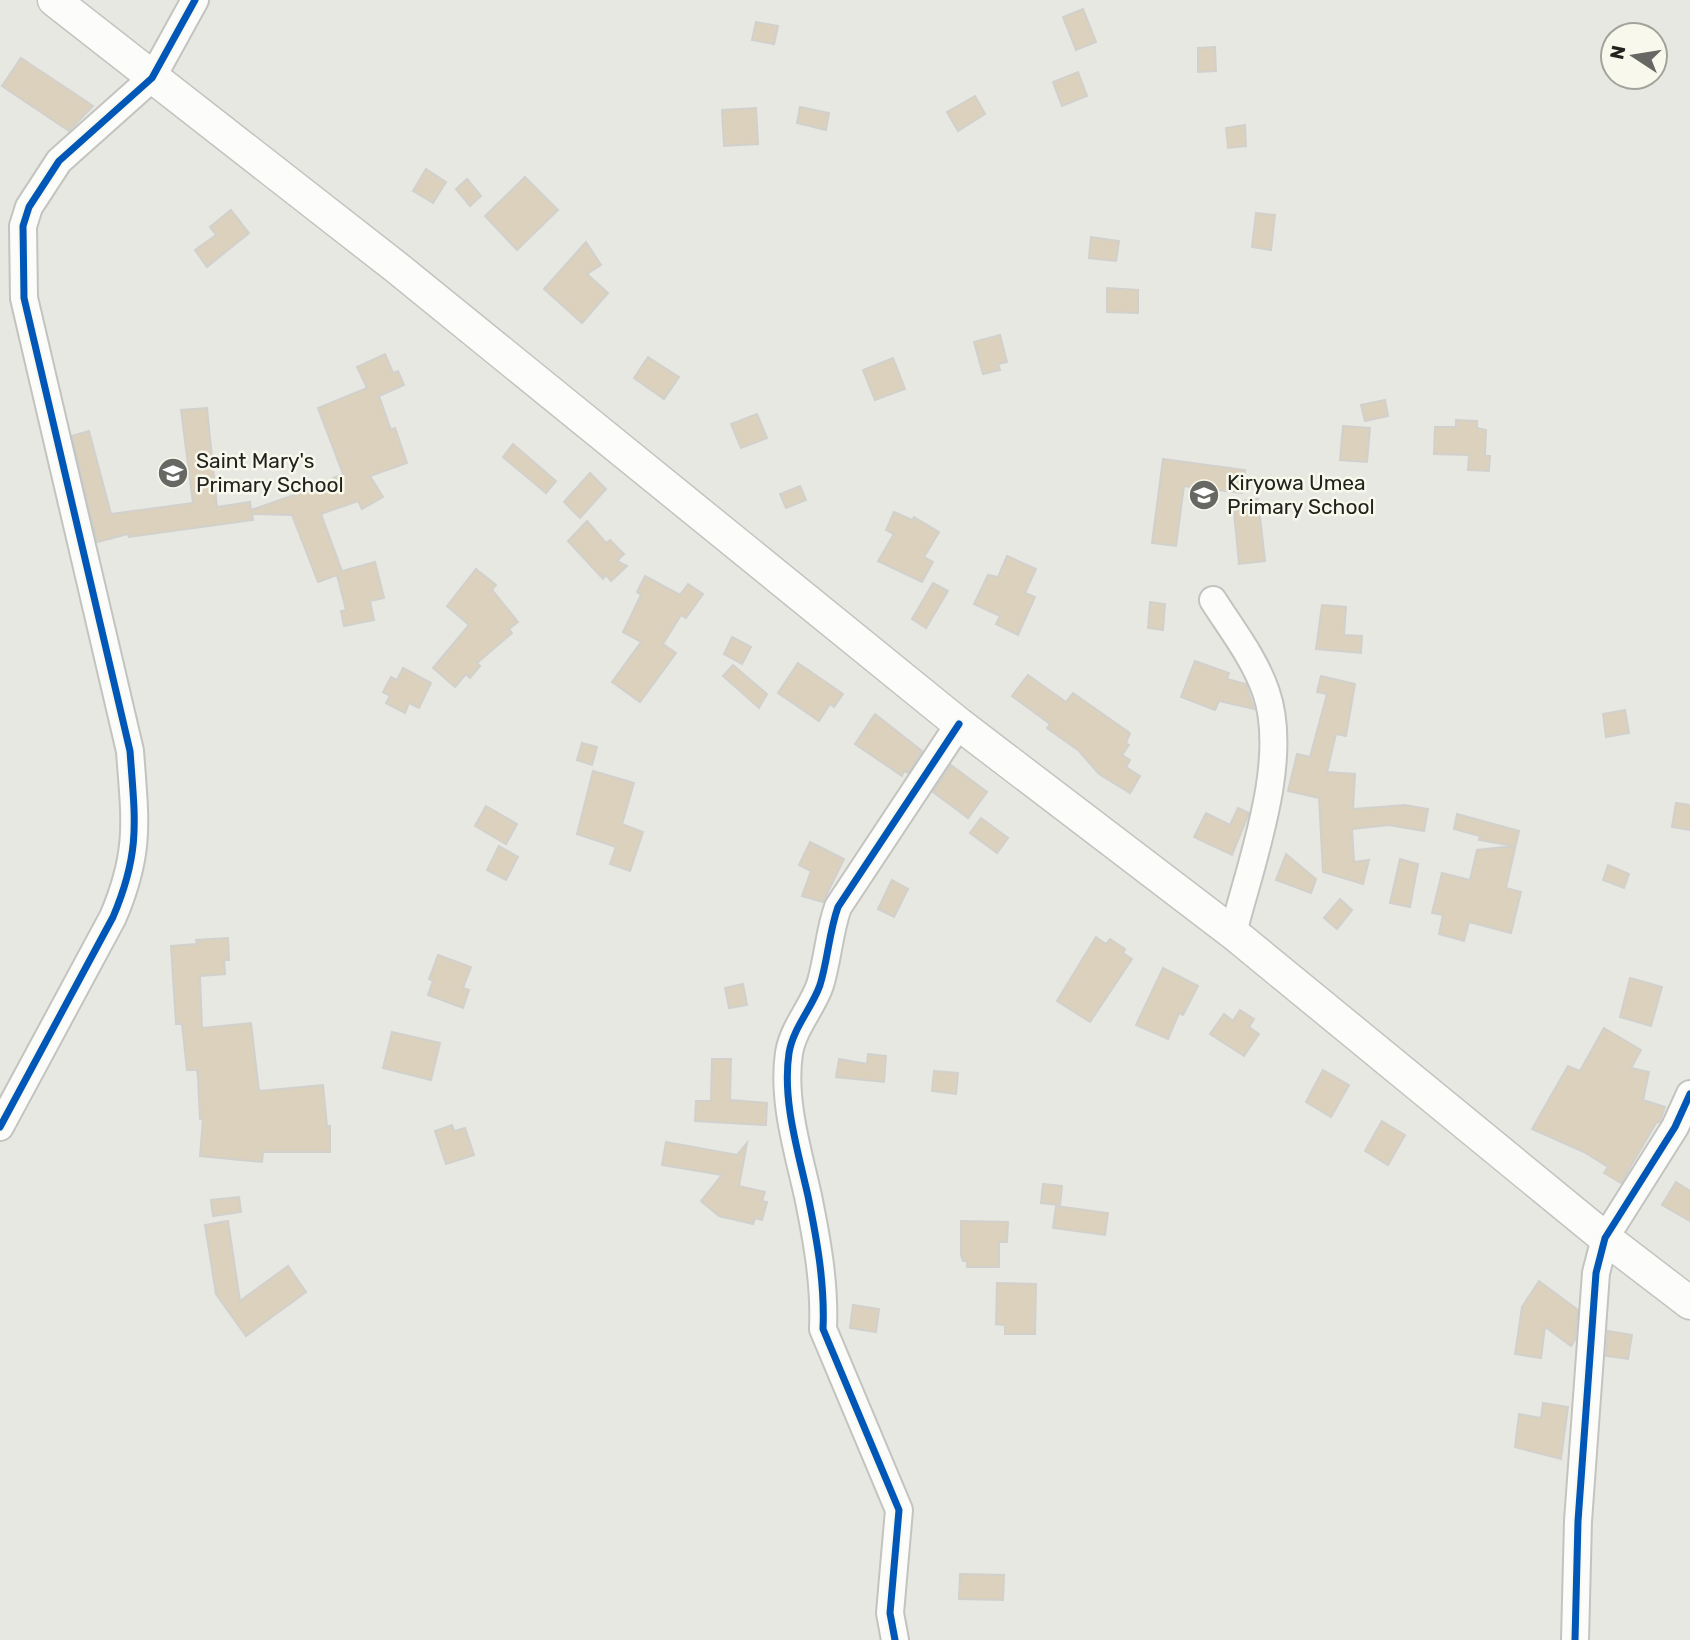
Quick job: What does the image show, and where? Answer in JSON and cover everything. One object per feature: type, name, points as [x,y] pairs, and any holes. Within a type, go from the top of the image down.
[{"type":"main road","points":[[54,0],[396,267],[959,724],[1233,933],[1605,1238],[1690,1303]]},
{"type":"street","points":[[0,1127],[127,886],[134,855],[135,824],[130,751],[24,298],[23,226],[29,207],[59,161],[152,78],[195,0]]},
{"type":"street","points":[[1213,600],[1257,669],[1267,695],[1272,723],[1273,756],[1268,790],[1233,933]]},
{"type":"street","points":[[895,1640],[890,1613],[898,1510],[823,1329],[825,1297],[797,1152],[789,1089],[789,1053],[797,1028],[820,985],[829,933],[838,907],[959,724]]},
{"type":"street","points":[[1575,1640],[1578,1521],[1593,1299],[1605,1238],[1675,1127],[1690,1094]]},
{"type":"building","points":[[1083,9],[1096,42],[1076,50],[1063,17]]},
{"type":"building","points":[[756,22],[778,26],[774,44],[752,40]]},
{"type":"building","points":[[1215,47],[1216,71],[1198,72],[1198,48]]},
{"type":"building","points":[[21,58],[93,106],[69,131],[2,86]]},
{"type":"building","points":[[1078,72],[1087,96],[1062,106],[1053,82]]},
{"type":"building","points":[[975,96],[985,114],[958,131],[947,112]]},
{"type":"building","points":[[800,107],[829,113],[826,130],[797,123]]},
{"type":"building","points":[[756,108],[758,144],[724,146],[722,110]]},
{"type":"building","points":[[1245,125],[1246,146],[1228,148],[1226,128]]},
{"type":"building","points":[[426,169],[446,182],[433,203],[413,191]]},
{"type":"building","points":[[525,177],[558,210],[517,250],[485,216]]},
{"type":"building","points":[[467,179],[481,196],[470,206],[456,189]]},
{"type":"building","points":[[231,210],[249,233],[207,267],[195,250],[216,235],[210,227]]},
{"type":"building","points":[[1256,213],[1275,215],[1271,250],[1252,247]]},
{"type":"building","points":[[1091,237],[1119,241],[1116,261],[1089,258]]},
{"type":"building","points":[[586,242],[601,265],[587,274],[608,293],[582,323],[544,289]]},
{"type":"building","points":[[1107,288],[1138,290],[1138,313],[1107,312]]},
{"type":"building","points":[[1000,335],[1007,362],[998,364],[1000,370],[983,374],[974,342]]},
{"type":"building","points":[[385,354],[393,373],[398,371],[404,385],[379,396],[391,430],[395,428],[407,463],[370,476],[383,497],[362,509],[358,501],[321,514],[342,571],[375,562],[384,598],[370,601],[374,620],[344,626],[341,611],[346,610],[337,575],[318,582],[292,515],[252,514],[253,520],[129,537],[128,534],[97,542],[72,436],[89,431],[111,514],[193,503],[181,410],[207,408],[217,507],[250,502],[251,510],[334,481],[333,478],[343,474],[318,408],[367,388],[357,367]]},
{"type":"building","points":[[648,357],[679,377],[664,399],[634,378]]},
{"type":"building","points":[[893,358],[905,389],[875,400],[863,370]]},
{"type":"building","points":[[1385,400],[1388,416],[1365,421],[1361,405]]},
{"type":"building","points":[[757,414],[767,438],[741,448],[731,424]]},
{"type":"building","points":[[1456,420],[1477,421],[1477,428],[1486,430],[1485,456],[1490,456],[1489,471],[1468,470],[1469,455],[1434,454],[1435,427],[1456,427]]},
{"type":"building","points":[[1343,426],[1370,428],[1367,462],[1340,460]]},
{"type":"building","points":[[513,444],[556,481],[546,493],[503,457]]},
{"type":"building","points":[[1163,459],[1245,470],[1242,493],[1184,486],[1176,546],[1152,543]]},
{"type":"building","points":[[590,473],[606,489],[580,518],[564,502]]},
{"type":"building","points":[[800,486],[806,500],[786,508],[780,494]]},
{"type":"building","points":[[1258,499],[1265,561],[1239,564],[1233,502]]},
{"type":"building","points":[[894,512],[912,520],[914,517],[939,532],[924,557],[933,562],[922,582],[878,561],[894,534],[886,530]]},
{"type":"building","points":[[587,521],[606,543],[610,540],[624,554],[617,561],[627,566],[611,581],[606,575],[603,579],[568,541]]},
{"type":"building","points":[[1007,556],[1036,569],[1025,593],[1035,597],[1018,635],[996,624],[1000,616],[974,604],[988,575],[998,577]]},
{"type":"building","points":[[476,569],[496,585],[492,590],[518,622],[509,629],[512,633],[477,663],[480,666],[470,678],[466,674],[455,687],[433,668],[469,625],[447,606]]},
{"type":"building","points":[[645,576],[680,595],[688,584],[703,594],[686,618],[681,615],[663,644],[676,653],[640,702],[612,682],[641,642],[623,632],[641,595],[637,592]]},
{"type":"building","points":[[933,583],[948,591],[926,628],[912,619]]},
{"type":"building","points":[[1150,602],[1165,604],[1163,630],[1148,628]]},
{"type":"building","points":[[1322,605],[1346,607],[1344,635],[1362,636],[1361,653],[1316,649]]},
{"type":"building","points":[[732,637],[751,647],[742,664],[724,654]]},
{"type":"building","points":[[1195,661],[1229,673],[1227,679],[1246,684],[1254,709],[1219,701],[1215,710],[1181,697]]},
{"type":"building","points":[[798,663],[843,694],[834,707],[830,704],[819,721],[778,693]]},
{"type":"building","points":[[733,665],[767,694],[759,708],[723,676]]},
{"type":"building","points":[[403,668],[431,683],[419,708],[409,703],[405,713],[386,703],[390,696],[383,692],[391,677],[397,680]]},
{"type":"building","points":[[1028,675],[1066,702],[1073,693],[1130,733],[1126,743],[1129,745],[1122,755],[1130,760],[1126,767],[1140,776],[1130,793],[1099,774],[1079,751],[1047,728],[1050,724],[1012,696]]},
{"type":"building","points":[[1321,676],[1355,684],[1346,736],[1336,734],[1327,772],[1355,774],[1353,809],[1405,805],[1428,809],[1424,831],[1389,825],[1352,829],[1354,862],[1369,860],[1363,884],[1323,872],[1319,798],[1288,791],[1297,754],[1310,757],[1327,694],[1317,692]]},
{"type":"building","points":[[1625,710],[1629,733],[1606,737],[1603,714]]},
{"type":"building","points":[[875,714],[922,751],[908,773],[904,771],[902,776],[855,744]]},
{"type":"building","points":[[582,743],[597,747],[592,765],[577,760]]},
{"type":"building","points":[[951,765],[987,792],[968,818],[933,792]]},
{"type":"building","points":[[593,771],[634,783],[622,824],[643,832],[630,871],[610,864],[616,847],[577,834]]},
{"type":"building","points":[[1676,803],[1690,805],[1690,830],[1672,827]]},
{"type":"building","points":[[486,806],[517,824],[506,844],[475,826]]},
{"type":"building","points":[[1238,808],[1249,813],[1232,855],[1194,837],[1206,813],[1230,825]]},
{"type":"building","points":[[1457,814],[1519,831],[1506,888],[1521,892],[1511,933],[1469,922],[1464,941],[1439,934],[1443,915],[1432,913],[1442,873],[1470,880],[1477,850],[1514,846],[1479,840],[1480,836],[1454,829]]},
{"type":"building","points":[[981,818],[1008,838],[997,853],[970,833]]},
{"type":"building","points":[[810,842],[844,859],[823,902],[802,896],[811,871],[799,865]]},
{"type":"building","points":[[499,846],[518,857],[506,880],[487,870]]},
{"type":"building","points":[[1286,854],[1316,879],[1311,893],[1276,880]]},
{"type":"building","points":[[1400,859],[1418,864],[1410,907],[1390,903]]},
{"type":"building","points":[[1608,865],[1629,874],[1624,888],[1603,880]]},
{"type":"building","points":[[892,880],[908,889],[894,917],[878,909]]},
{"type":"building","points":[[1340,899],[1352,910],[1337,929],[1324,918]]},
{"type":"building","points":[[1096,937],[1106,944],[1110,939],[1125,949],[1123,953],[1132,959],[1090,1022],[1057,1001]]},
{"type":"building","points":[[228,938],[229,960],[224,960],[225,974],[200,976],[202,1028],[251,1023],[259,1091],[323,1085],[327,1126],[330,1126],[330,1152],[263,1152],[262,1162],[200,1156],[203,1119],[200,1119],[197,1070],[187,1070],[182,1024],[176,1024],[171,946],[197,944],[196,940]]},
{"type":"building","points":[[438,955],[471,967],[463,988],[469,990],[463,1008],[428,995],[433,981],[429,979]]},
{"type":"building","points":[[1163,968],[1198,986],[1183,1015],[1179,1013],[1168,1039],[1136,1025]]},
{"type":"building","points":[[1630,978],[1662,987],[1651,1026],[1620,1017]]},
{"type":"building","points":[[743,984],[747,1005],[729,1008],[725,988]]},
{"type":"building","points":[[1240,1010],[1254,1019],[1249,1027],[1259,1034],[1244,1056],[1210,1034],[1224,1014],[1233,1021]]},
{"type":"building","points":[[1604,1028],[1641,1050],[1631,1068],[1649,1072],[1643,1100],[1665,1107],[1660,1121],[1656,1123],[1621,1183],[1604,1173],[1608,1167],[1584,1152],[1532,1129],[1568,1066],[1580,1071]]},
{"type":"building","points":[[392,1032],[440,1043],[431,1080],[383,1068]]},
{"type":"building","points":[[868,1054],[886,1056],[884,1082],[836,1077],[839,1059],[867,1064]]},
{"type":"building","points":[[712,1059],[731,1059],[730,1100],[767,1103],[766,1125],[695,1121],[696,1101],[711,1101]]},
{"type":"building","points":[[1323,1070],[1349,1085],[1331,1117],[1306,1102]]},
{"type":"building","points":[[934,1071],[958,1073],[956,1094],[932,1091]]},
{"type":"building","points":[[1382,1121],[1405,1135],[1388,1165],[1365,1151]]},
{"type":"building","points":[[452,1125],[454,1131],[465,1128],[474,1155],[446,1164],[435,1131]]},
{"type":"building","points":[[666,1142],[737,1155],[747,1143],[739,1186],[765,1192],[762,1201],[767,1202],[762,1220],[755,1218],[753,1224],[719,1216],[701,1201],[722,1175],[662,1165]]},
{"type":"building","points":[[1676,1182],[1690,1191],[1690,1221],[1662,1205]]},
{"type":"building","points":[[1043,1184],[1062,1186],[1060,1205],[1041,1203]]},
{"type":"building","points":[[239,1197],[241,1212],[213,1216],[211,1200]]},
{"type":"building","points":[[1056,1206],[1108,1213],[1105,1235],[1053,1228]]},
{"type":"building","points":[[228,1221],[240,1301],[288,1266],[306,1292],[246,1336],[216,1294],[205,1225]]},
{"type":"building","points":[[961,1221],[1008,1222],[1007,1242],[999,1242],[999,1267],[967,1267],[967,1261],[963,1261],[961,1255]]},
{"type":"building","points":[[1539,1281],[1578,1310],[1575,1340],[1571,1346],[1545,1327],[1541,1358],[1515,1354],[1522,1307]]},
{"type":"building","points":[[997,1283],[1036,1284],[1035,1334],[1005,1334],[1005,1325],[996,1324]]},
{"type":"building","points":[[853,1305],[879,1309],[876,1332],[850,1328]]},
{"type":"building","points":[[1608,1331],[1632,1335],[1628,1359],[1606,1356]]},
{"type":"building","points":[[1543,1403],[1568,1407],[1561,1459],[1515,1447],[1519,1414],[1541,1418]]},
{"type":"building","points":[[960,1574],[1004,1575],[1003,1600],[959,1599]]},
{"type":"cycle path","points":[[0,1127],[113,917],[128,873],[134,835],[130,751],[24,298],[23,226],[29,207],[59,161],[152,78],[195,0]]},
{"type":"cycle path","points":[[895,1640],[890,1613],[899,1510],[823,1329],[820,1262],[792,1125],[787,1071],[794,1035],[820,985],[838,907],[959,724]]},
{"type":"cycle path","points":[[1575,1640],[1578,1521],[1596,1273],[1605,1238],[1675,1127],[1690,1094]]},
{"type":"place","name":"Saint Mary's Primary School","points":[[173,473]]},
{"type":"place","name":"Kiryowa Umea Primary School","points":[[1204,495]]}]
